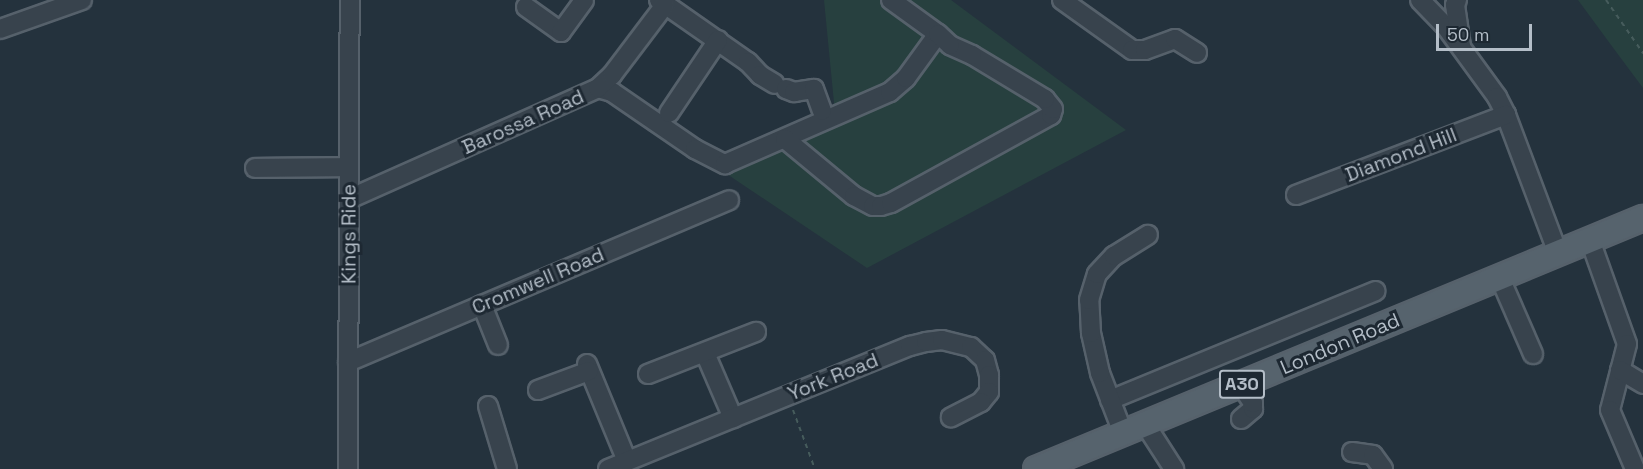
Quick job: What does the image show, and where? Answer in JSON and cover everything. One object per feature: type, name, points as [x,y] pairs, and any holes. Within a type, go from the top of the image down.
[{"type":"main road","name":"London Road","points":[[1036,469],[1643,218]]},
{"type":"street","points":[[0,29],[82,0]]},
{"type":"street","name":"Kings Ride","points":[[348,469],[350,0]]},
{"type":"street","points":[[526,7],[561,32],[584,0]]},
{"type":"street","points":[[785,139],[854,196],[873,206],[881,206],[891,203],[1052,115],[1053,109],[1045,99],[950,45],[891,0]]},
{"type":"street","points":[[1062,0],[1132,50],[1145,50],[1170,35],[1197,53]]},
{"type":"street","points":[[1420,0],[1461,48],[1497,97],[1506,114],[1558,253]]},
{"type":"street","points":[[1457,0],[1455,5],[1461,48]]},
{"type":"street","points":[[668,3],[748,62],[760,75],[794,92],[814,89],[822,111]]},
{"type":"street","name":"Barossa Road","points":[[349,199],[598,88],[612,75],[668,3]]},
{"type":"street","points":[[598,88],[612,92],[695,148],[725,164],[890,92],[906,78],[938,34]]},
{"type":"street","points":[[669,113],[718,40]]},
{"type":"street","name":"Diamond Hill","points":[[1296,195],[1506,114]]},
{"type":"street","points":[[255,168],[349,167]]},
{"type":"street","name":"Cromwell Road","points":[[348,362],[729,200]]},
{"type":"street","points":[[1148,235],[1114,256],[1097,274],[1089,300],[1091,333],[1100,373],[1110,400],[1134,429],[1174,469]]},
{"type":"street","points":[[1590,240],[1627,344],[1610,410],[1635,469]]},
{"type":"street","points":[[1500,278],[1532,354]]},
{"type":"street","name":"London Road","points":[[1110,400],[1376,291]]},
{"type":"street","points":[[482,305],[498,345]]},
{"type":"street","points":[[648,374],[756,332]]},
{"type":"street","name":"York Road","points":[[608,469],[910,346],[942,340],[971,347],[985,360],[990,375],[989,392],[981,402],[951,417]]},
{"type":"street","points":[[705,353],[733,418]]},
{"type":"street","points":[[538,390],[588,368],[627,461]]},
{"type":"street","points":[[1620,370],[1643,384]]},
{"type":"street","points":[[1241,384],[1253,409],[1241,419]]},
{"type":"street","points":[[488,406],[507,469]]},
{"type":"street","points":[[1352,452],[1373,455],[1383,469]]},
{"type":"path","points":[[1606,0],[1643,53]]},
{"type":"path","points":[[787,396],[815,469]]},
{"type":"green space","points":[[824,0],[951,0],[1126,130],[867,268],[715,166],[835,113]]},
{"type":"green space","points":[[1578,0],[1643,0],[1643,88],[1614,49]]}]
